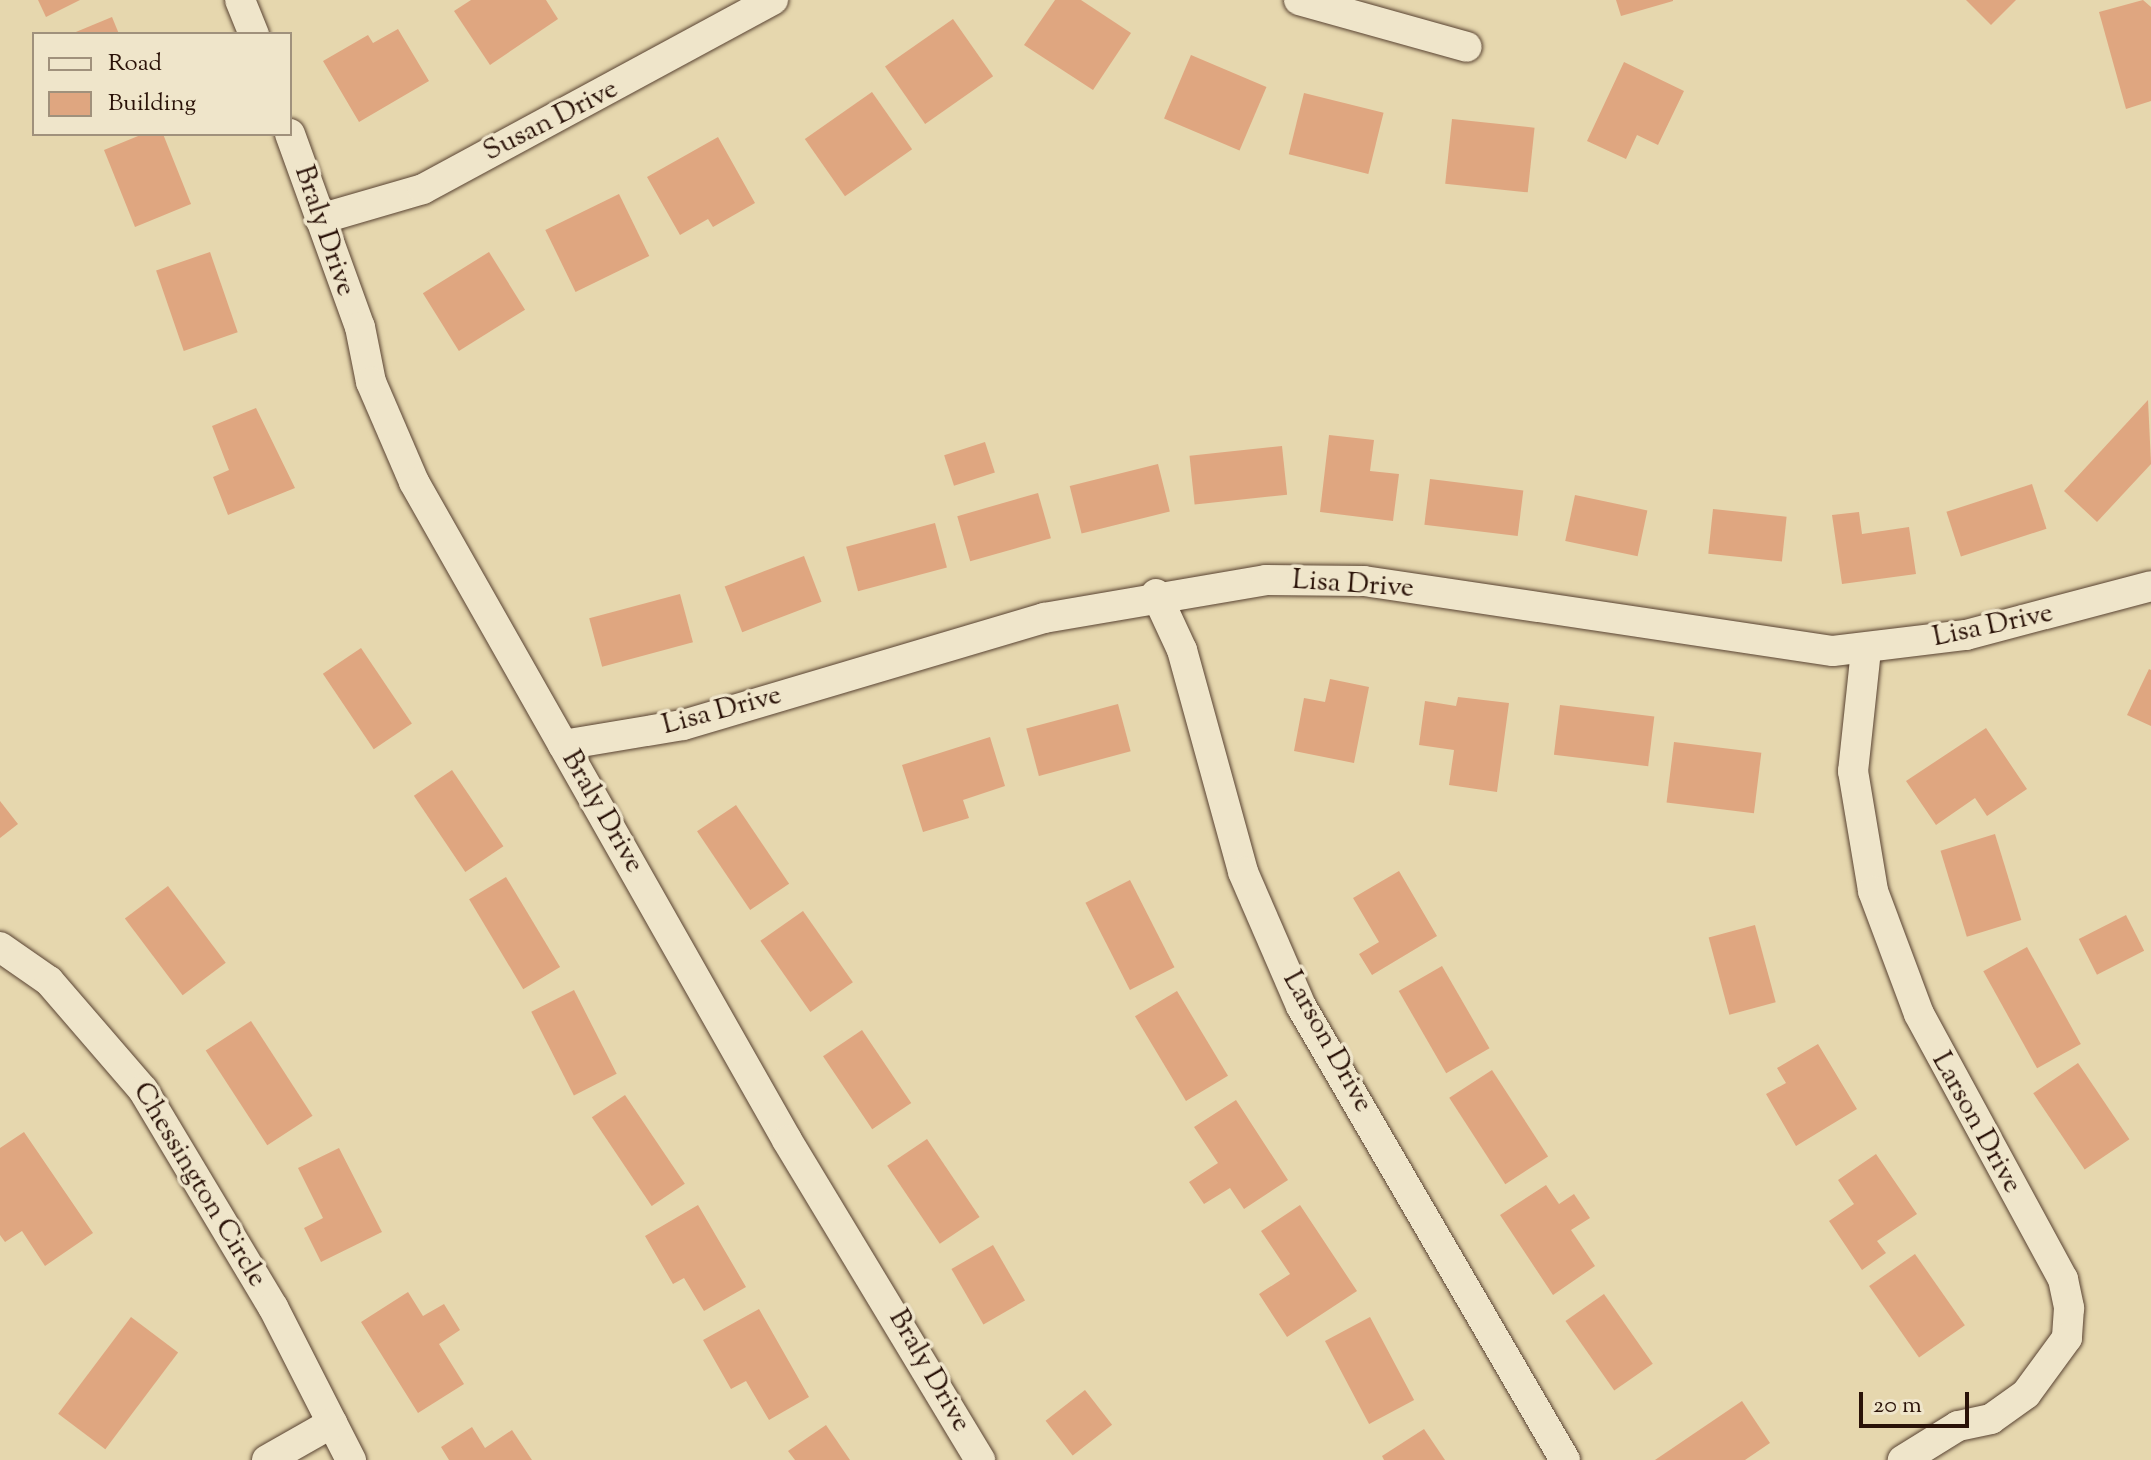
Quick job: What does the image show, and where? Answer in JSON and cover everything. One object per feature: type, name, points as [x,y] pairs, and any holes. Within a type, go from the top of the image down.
[{"type":"street","points":[[240,0],[253,32]]},
{"type":"street","name":"Susan Drive","points":[[320,219],[423,189],[773,0]]},
{"type":"street","points":[[1299,0],[1467,47]]},
{"type":"street","name":"Braly Drive","points":[[291,136],[360,327],[371,382],[414,482],[563,745],[980,1460]]},
{"type":"street","name":"Lisa Drive","points":[[563,745],[683,725],[1044,618],[1156,594],[1266,580],[1364,581],[1662,628],[1866,650],[1966,635],[2151,586]]},
{"type":"street","name":"Larson Drive","points":[[1156,594],[1182,650],[1243,872],[1301,1006],[1565,1460]]},
{"type":"street","name":"Larson Drive","points":[[1866,650],[1853,771],[1873,891],[1925,1027],[2063,1279],[2069,1308],[2067,1338],[2026,1394],[1991,1419],[1958,1426],[1903,1460]]},
{"type":"street","name":"Chessington Circle","points":[[0,947],[49,981],[143,1090],[351,1460]]},
{"type":"street","points":[[267,1460],[332,1423]]},
{"type":"building","points":[[38,0],[80,0],[46,17]]},
{"type":"building","points":[[471,0],[546,0],[558,19],[490,65],[454,11]]},
{"type":"building","points":[[1055,0],[1081,0],[1131,33],[1093,90],[1024,45]]},
{"type":"building","points":[[1616,0],[1673,0],[1673,1],[1621,16]]},
{"type":"building","points":[[1966,0],[2016,0],[1991,25]]},
{"type":"building","points":[[2143,0],[2151,7],[2151,101],[2126,109],[2099,12]]},
{"type":"building","points":[[112,17],[118,32],[76,32]]},
{"type":"building","points":[[953,19],[993,76],[925,124],[885,67]]},
{"type":"building","points":[[398,29],[429,81],[359,122],[323,61],[368,35],[373,43]]},
{"type":"building","points":[[1191,55],[1266,87],[1240,151],[1164,119]]},
{"type":"building","points":[[1624,62],[1684,91],[1658,145],[1637,135],[1626,159],[1587,141]]},
{"type":"building","points":[[872,92],[912,149],[845,196],[805,139]]},
{"type":"building","points":[[1304,93],[1384,113],[1368,174],[1289,154]]},
{"type":"building","points":[[1452,119],[1535,128],[1528,192],[1445,184]]},
{"type":"building","points":[[138,136],[164,136],[191,204],[135,227],[104,150]]},
{"type":"building","points":[[718,137],[755,203],[713,227],[708,219],[680,235],[647,177]]},
{"type":"building","points":[[619,194],[649,256],[576,292],[545,230]]},
{"type":"building","points":[[210,252],[238,332],[184,351],[156,271]]},
{"type":"building","points":[[489,252],[525,310],[459,351],[423,293]]},
{"type":"building","points":[[2148,400],[2151,464],[2097,522],[2064,491]]},
{"type":"building","points":[[256,408],[295,488],[228,515],[213,477],[229,470],[212,426]]},
{"type":"building","points":[[1329,435],[1374,440],[1370,471],[1399,474],[1393,521],[1320,512]]},
{"type":"building","points":[[985,442],[995,472],[954,486],[944,455]]},
{"type":"building","points":[[1282,446],[1287,495],[1195,504],[1190,456]]},
{"type":"building","points":[[1158,464],[1170,512],[1082,534],[1070,486]]},
{"type":"building","points":[[1430,479],[1523,490],[1518,536],[1424,525]]},
{"type":"building","points":[[2032,484],[2047,529],[1961,557],[1946,512]]},
{"type":"building","points":[[1038,493],[1051,538],[970,561],[957,516]]},
{"type":"building","points":[[1575,495],[1647,510],[1638,556],[1565,541]]},
{"type":"building","points":[[1713,509],[1787,517],[1782,561],[1708,554]]},
{"type":"building","points":[[1859,512],[1862,534],[1909,527],[1916,574],[1842,584],[1832,515]]},
{"type":"building","points":[[935,523],[947,567],[858,591],[846,547]]},
{"type":"building","points":[[804,556],[822,602],[742,632],[725,586]]},
{"type":"building","points":[[680,594],[693,642],[602,667],[589,618]]},
{"type":"building","points":[[361,648],[412,723],[374,749],[323,674]]},
{"type":"building","points":[[2151,670],[2151,726],[2127,715]]},
{"type":"building","points":[[1330,679],[1369,687],[1354,763],[1294,751],[1304,698],[1325,702]]},
{"type":"building","points":[[1458,697],[1509,703],[1497,792],[1449,785],[1454,750],[1419,745],[1425,701],[1456,706]]},
{"type":"building","points":[[1118,704],[1131,751],[1039,776],[1026,729]]},
{"type":"building","points":[[1560,705],[1654,717],[1648,766],[1554,755]]},
{"type":"building","points":[[1986,728],[2027,789],[1987,816],[1975,798],[1936,825],[1906,781]]},
{"type":"building","points":[[990,737],[1005,786],[963,800],[969,818],[923,832],[902,765]]},
{"type":"building","points":[[1674,742],[1761,753],[1754,813],[1667,803]]},
{"type":"building","points":[[452,770],[503,846],[465,872],[414,796]]},
{"type":"building","points":[[0,801],[18,824],[0,838]]},
{"type":"building","points":[[736,805],[789,884],[750,910],[697,831]]},
{"type":"building","points":[[1995,834],[2021,920],[1967,937],[1940,851]]},
{"type":"building","points":[[1399,871],[1437,936],[1372,975],[1359,954],[1379,942],[1353,898]]},
{"type":"building","points":[[506,877],[560,967],[523,989],[469,899]]},
{"type":"building","points":[[1130,880],[1174,967],[1130,990],[1085,903]]},
{"type":"building","points":[[168,886],[226,963],[183,995],[125,918]]},
{"type":"building","points":[[803,911],[853,982],[810,1012],[760,941]]},
{"type":"building","points":[[2126,915],[2144,951],[2097,975],[2079,939]]},
{"type":"building","points":[[1755,925],[1776,1002],[1729,1015],[1709,937]]},
{"type":"building","points":[[2027,947],[2081,1044],[2037,1068],[1983,971]]},
{"type":"building","points":[[1442,966],[1490,1048],[1446,1073],[1399,991]]},
{"type":"building","points":[[574,990],[617,1074],[574,1096],[531,1012]]},
{"type":"building","points":[[1177,991],[1228,1076],[1186,1101],[1135,1016]]},
{"type":"building","points":[[251,1021],[313,1116],[267,1145],[206,1050]]},
{"type":"building","points":[[862,1030],[911,1103],[872,1129],[823,1056]]},
{"type":"building","points":[[1818,1044],[1857,1109],[1796,1146],[1766,1094],[1786,1083],[1777,1068]]},
{"type":"building","points":[[2078,1063],[2129,1139],[2085,1169],[2033,1093]]},
{"type":"building","points":[[1492,1070],[1548,1156],[1505,1184],[1449,1098]]},
{"type":"building","points":[[625,1095],[685,1184],[652,1206],[592,1117]]},
{"type":"building","points":[[1236,1100],[1288,1180],[1244,1209],[1230,1188],[1204,1204],[1189,1182],[1218,1163],[1194,1127]]},
{"type":"building","points":[[24,1132],[93,1233],[45,1266],[22,1231],[5,1242],[0,1235],[0,1148]]},
{"type":"building","points":[[927,1139],[980,1217],[940,1244],[887,1166]]},
{"type":"building","points":[[339,1148],[382,1232],[321,1262],[304,1228],[323,1218],[298,1168]]},
{"type":"building","points":[[1876,1154],[1917,1214],[1877,1241],[1886,1253],[1862,1270],[1829,1221],[1854,1204],[1838,1180]]},
{"type":"building","points":[[1546,1185],[1559,1204],[1574,1194],[1590,1218],[1571,1230],[1595,1266],[1553,1295],[1500,1215]]},
{"type":"building","points":[[698,1205],[746,1287],[704,1311],[684,1278],[673,1284],[645,1236]]},
{"type":"building","points":[[1300,1205],[1357,1291],[1287,1337],[1259,1294],[1290,1274],[1261,1231]]},
{"type":"building","points":[[993,1245],[1025,1300],[983,1324],[951,1269]]},
{"type":"building","points":[[1915,1254],[1965,1325],[1919,1357],[1869,1286]]},
{"type":"building","points":[[408,1292],[423,1316],[444,1304],[460,1330],[439,1344],[464,1384],[418,1413],[361,1322]]},
{"type":"building","points":[[1604,1294],[1653,1364],[1614,1391],[1565,1321]]},
{"type":"building","points":[[759,1309],[809,1397],[769,1420],[746,1381],[731,1389],[703,1340]]},
{"type":"building","points":[[131,1317],[178,1353],[105,1449],[58,1414]]},
{"type":"building","points":[[1370,1317],[1414,1400],[1369,1424],[1325,1341]]},
{"type":"building","points":[[1085,1390],[1112,1425],[1073,1455],[1046,1421]]},
{"type":"building","points":[[1742,1401],[1770,1443],[1745,1460],[1655,1460]]},
{"type":"building","points":[[826,1425],[850,1460],[795,1460],[788,1451]]},
{"type":"building","points":[[472,1427],[485,1448],[512,1430],[532,1460],[449,1460],[441,1447]]},
{"type":"building","points":[[1424,1429],[1445,1460],[1384,1460],[1382,1456]]}]
